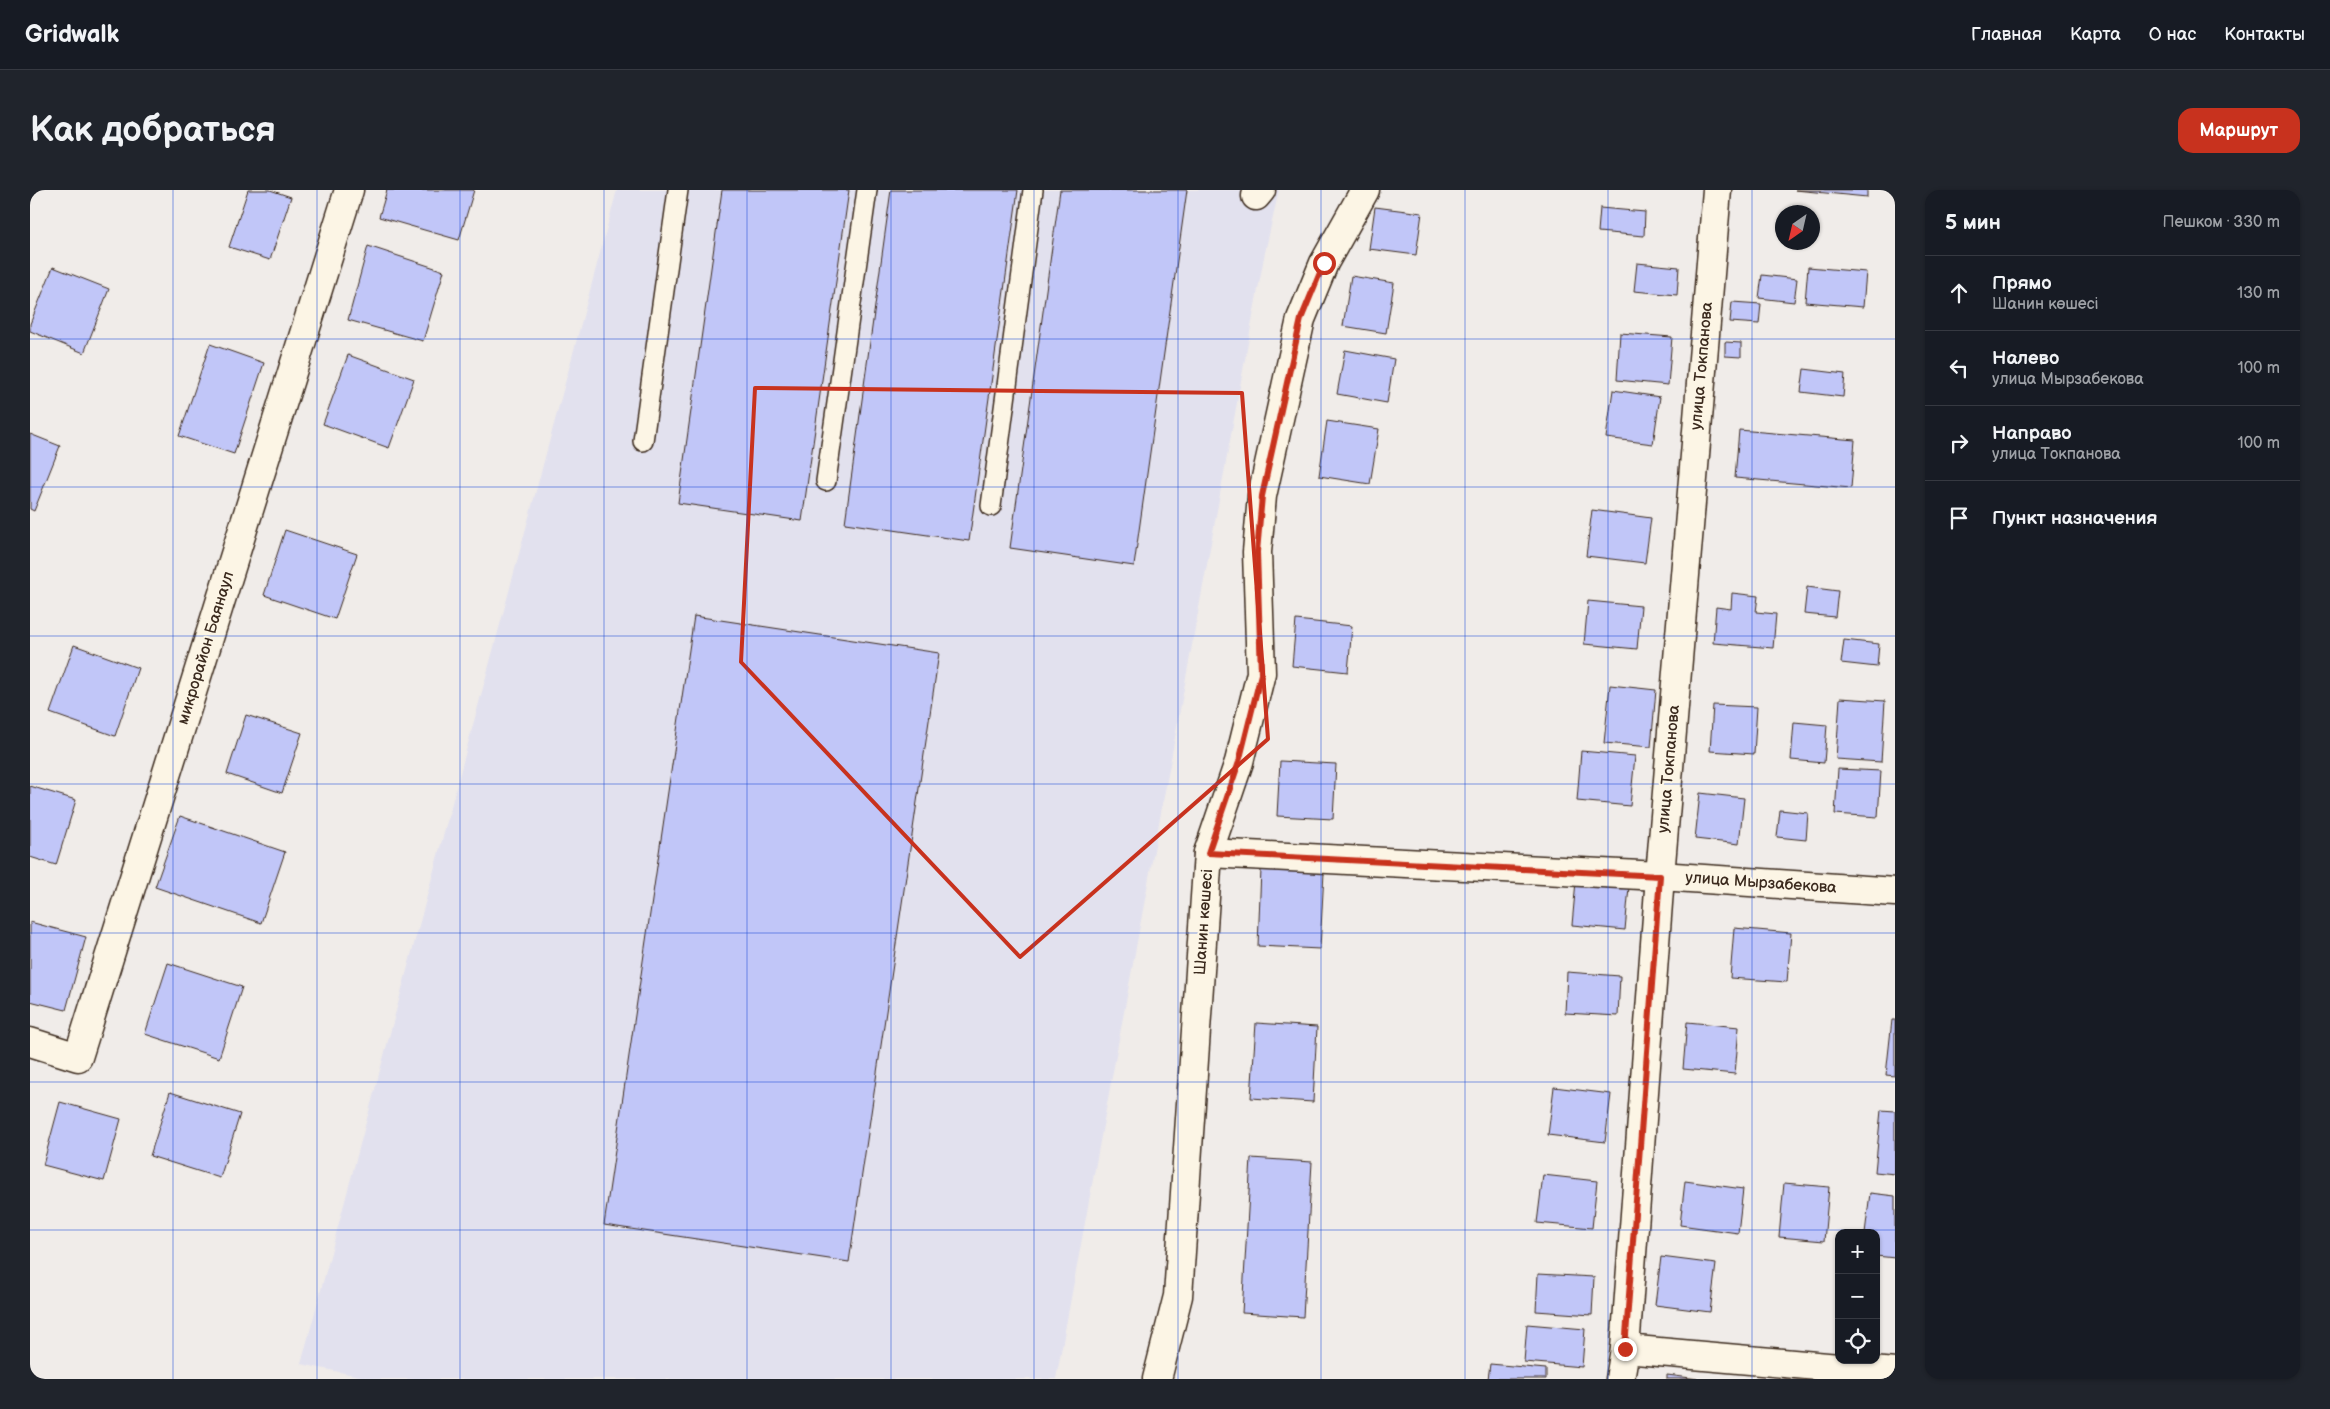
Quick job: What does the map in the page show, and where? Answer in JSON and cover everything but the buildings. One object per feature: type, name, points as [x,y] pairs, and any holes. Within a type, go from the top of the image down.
[{"type":"street","name":"микрорайон Баянаул","points":[[30,1042],[78,1057],[349,190]]},
{"type":"street","name":"Шанин көшесі","points":[[1157,1379],[1178,1296],[1208,853],[1239,762],[1261,674],[1257,552],[1262,496],[1301,319],[1324,263],[1365,190]]},
{"type":"street","name":"улица Токпанова","points":[[1620,1379],[1625,1349],[1660,876],[1717,190]]},
{"type":"street","name":"улица Мырзабекова","points":[[1208,853],[1660,876],[1895,892]]},
{"type":"street","points":[[1625,1349],[1895,1374]]},
{"type":"lane","points":[[643,442],[678,190]]},
{"type":"lane","points":[[826,482],[867,190]]},
{"type":"lane","points":[[991,506],[1033,190]]},
{"type":"highlighted area","points":[[755,388],[1242,393],[1268,739],[1020,957],[741,662]]},
{"type":"shaded area","points":[[617,190],[1279,190],[1264,257],[1056,1379],[373,1379],[301,1364]]},
{"type":"route","points":[[1324,263],[1301,319],[1262,496],[1257,552],[1261,674],[1239,762],[1208,853],[1660,876],[1625,1349]]}]
